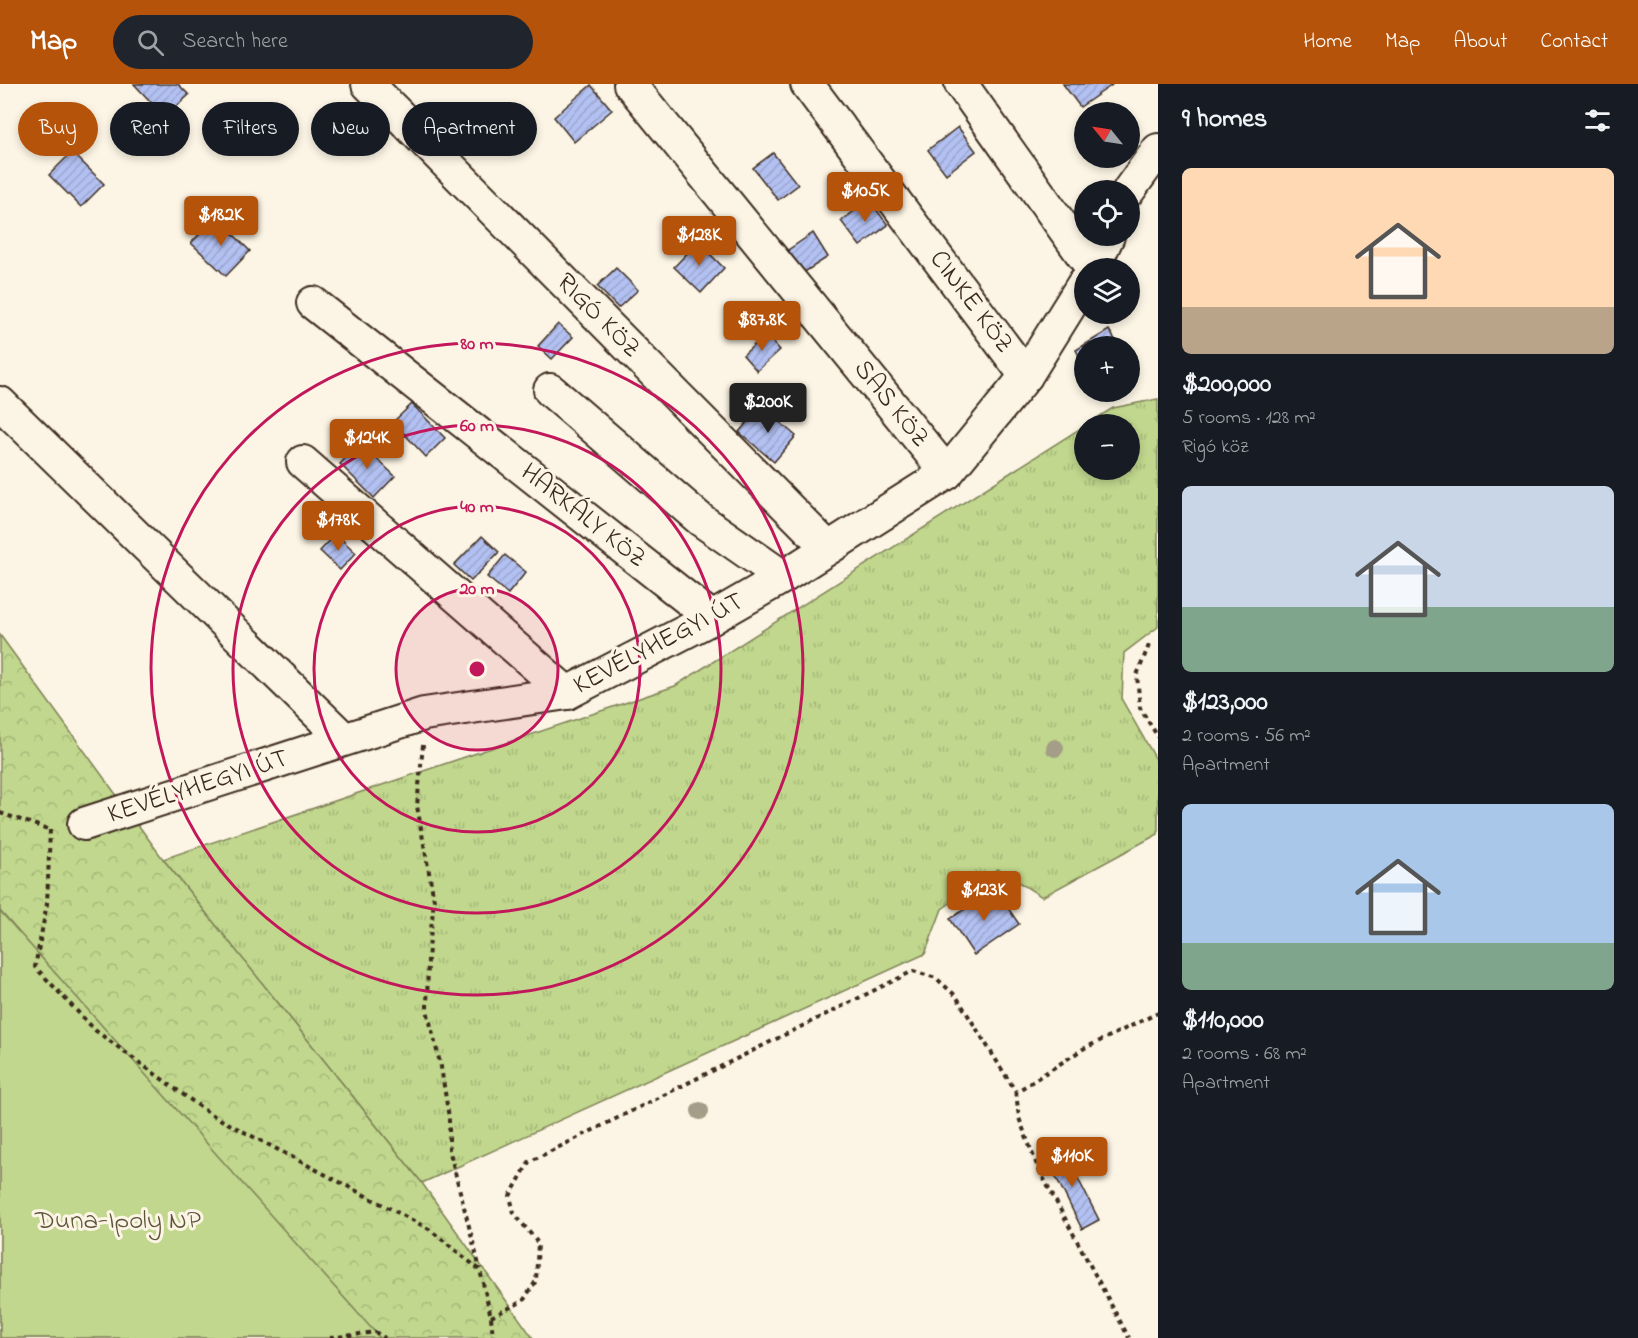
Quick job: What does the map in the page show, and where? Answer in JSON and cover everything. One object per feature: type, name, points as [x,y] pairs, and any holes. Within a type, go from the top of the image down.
[{"type":"street","name":"RIGÓ KÖZ","points":[[368,84],[828,548]]},
{"type":"street","name":"SAS KÖZ","points":[[630,84],[947,473]]},
{"type":"street","name":"CINKE KÖZ","points":[[807,84],[1026,376]]},
{"type":"street","points":[[961,84],[1086,258]]},
{"type":"street","points":[[1136,180],[1158,150]]},
{"type":"street","name":"KEVÉLYHEGYI ÚT","points":[[84,824],[423,714],[567,693],[712,618],[783,577],[947,473],[1026,376],[1074,299]]},
{"type":"street","name":"HARKÁLY KÖZ","points":[[313,303],[712,618]]},
{"type":"street","points":[[550,390],[701,520],[783,577]]},
{"type":"street","points":[[0,403],[344,739]]},
{"type":"street","points":[[303,462],[567,693]]},
{"type":"path","points":[[1149,645],[1137,675],[1140,708],[1158,737]]},
{"type":"path","points":[[423,714],[423,757],[417,806],[434,900],[428,959],[427,1010],[446,1098],[449,1118],[449,1149],[491,1317],[493,1338]]},
{"type":"path","points":[[0,813],[50,830],[84,824]]},
{"type":"path","points":[[50,830],[47,904],[34,967],[96,1031],[210,1114],[429,1229],[480,1270]]},
{"type":"path","points":[[491,1317],[523,1302],[536,1281],[538,1243],[514,1213],[510,1196],[529,1162],[913,971],[936,978],[957,996],[1016,1092],[1019,1118],[1038,1168],[1129,1338]]},
{"type":"path","points":[[1016,1092],[1083,1049],[1158,1012]]},
{"type":"path","points":[[330,1338],[375,1332],[385,1338]]},
{"type":"green space","points":[[1158,399],[1158,627],[1124,653],[1122,700],[1158,763],[1158,834],[1042,897],[998,869],[942,909],[925,954],[422,1183],[163,859],[675,686],[1074,432],[1074,480],[1140,480],[1140,414],[1103,414],[1113,408]]},
{"type":"green space","points":[[0,635],[163,859],[422,1183],[533,1338],[0,1338]]},
{"type":"green space","name":"Duna-Ipoly NP","points":[[0,911],[380,1338],[0,1338]]},
{"type":"building","points":[[134,84],[178,84],[189,95],[181,102],[151,102]]},
{"type":"building","points":[[1063,84],[1112,85],[1087,102],[1076,102]]},
{"type":"building","points":[[591,85],[612,110],[574,142],[554,117]]},
{"type":"building","points":[[958,127],[976,151],[946,174],[928,150]]},
{"type":"building","points":[[773,153],[798,185],[778,200],[753,168]]},
{"type":"building","points":[[68,156],[76,156],[104,184],[81,207],[49,175]]},
{"type":"building","points":[[869,200],[888,225],[860,246],[841,221]]},
{"type":"building","points":[[216,217],[250,251],[226,276],[191,243]]},
{"type":"building","points":[[813,233],[828,257],[803,273],[788,250]]},
{"type":"building","points":[[698,242],[724,268],[701,293],[674,267]]},
{"type":"building","points":[[616,268],[638,290],[618,308],[597,286]]},
{"type":"building","points":[[558,324],[573,337],[552,359],[538,346]]},
{"type":"building","points":[[1109,330],[1113,336],[1099,336]]},
{"type":"building","points":[[766,334],[780,350],[757,371],[743,355]]},
{"type":"building","points":[[412,404],[445,438],[426,457],[393,422]]},
{"type":"building","points":[[761,406],[796,436],[774,462],[739,432]]},
{"type":"building","points":[[360,443],[395,476],[374,498],[340,464]]},
{"type":"building","points":[[336,534],[356,553],[340,570],[320,551]]},
{"type":"building","points":[[482,536],[499,552],[471,581],[454,565]]},
{"type":"building","points":[[505,555],[526,572],[508,594],[487,577]]},
{"type":"building","points":[[995,889],[1019,924],[974,955],[950,919]]},
{"type":"building","points":[[1062,1147],[1099,1220],[1082,1229],[1045,1155]]}]
